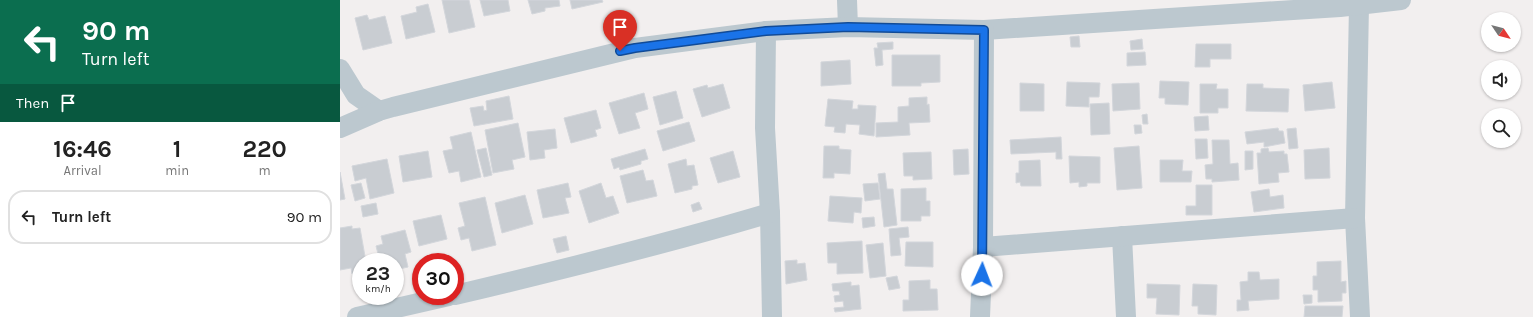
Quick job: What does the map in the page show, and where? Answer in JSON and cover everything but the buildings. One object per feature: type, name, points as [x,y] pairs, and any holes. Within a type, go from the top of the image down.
[{"type":"street","points":[[847,0],[848,27]]},
{"type":"street","points":[[340,128],[378,111],[635,48],[766,31],[848,27],[984,30],[1359,5],[1401,0]]},
{"type":"street","points":[[1359,5],[1355,218],[1360,317]]},
{"type":"street","points":[[980,317],[983,247],[984,30]]},
{"type":"street","points":[[766,31],[765,128],[770,213],[772,317]]},
{"type":"street","points":[[340,69],[356,96],[378,111]]},
{"type":"street","points":[[464,293],[643,249],[770,213]]},
{"type":"street","points":[[983,247],[1355,218]]},
{"type":"street","points":[[1122,236],[1126,317]]},
{"type":"street","points":[[357,317],[412,304]]},
{"type":"route","points":[[620,51],[766,31],[848,27],[984,30],[982,275]]}]
